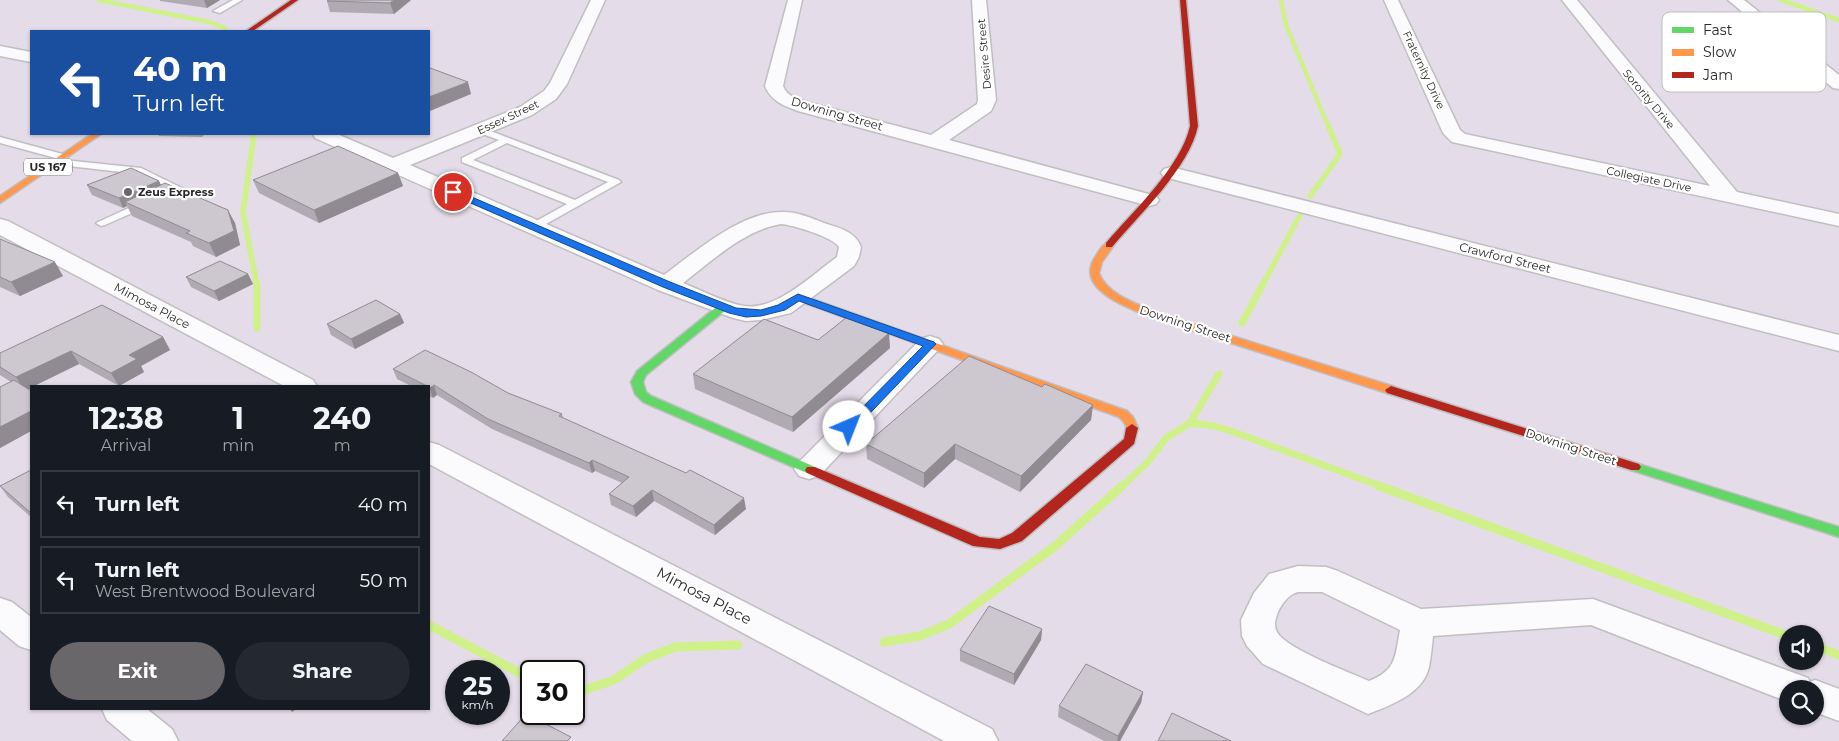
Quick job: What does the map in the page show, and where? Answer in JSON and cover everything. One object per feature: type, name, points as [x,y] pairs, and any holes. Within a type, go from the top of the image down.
[{"type":"street","points":[[250,30],[295,0]]},
{"type":"street","name":"Essex Street","points":[[393,165],[538,105],[550,95],[558,84],[598,0]]},
{"type":"street","name":"Downing Street","points":[[795,0],[775,81],[776,91],[779,95],[804,106],[1150,200],[1112,242],[1095,267],[1096,279],[1116,298],[1126,304],[1163,318],[1839,532]]},
{"type":"street","name":"Desire Street","points":[[935,142],[985,107],[987,100],[979,0]]},
{"type":"street","points":[[1150,200],[1185,154],[1194,126],[1183,0]]},
{"type":"street","name":"Fraternity Drive","points":[[1391,0],[1452,132],[1459,138]]},
{"type":"street","name":"Sorority Drive","points":[[1569,0],[1730,197]]},
{"type":"street","points":[[1735,0],[1750,12]]},
{"type":"street","points":[[4,51],[30,57]]},
{"type":"street","points":[[1826,74],[1839,84]]},
{"type":"street","name":"US 167","points":[[0,200],[96,135]]},
{"type":"street","points":[[324,135],[666,284],[723,307],[746,314],[782,308],[846,261],[851,248],[847,241],[840,236],[786,218],[770,219],[747,227],[666,284]]},
{"type":"street","name":"Collegiate Drive","points":[[1459,138],[1839,220]]},
{"type":"street","name":"Crawford Street","points":[[1171,173],[1839,343]]},
{"type":"street","name":"Mimosa Place","points":[[0,226],[302,385]]},
{"type":"street","points":[[723,307],[641,373],[637,382],[641,394],[647,399],[978,542],[1000,544],[1017,537],[1130,441],[1134,431],[1132,423],[1122,414],[798,297]]},
{"type":"street","points":[[809,469],[930,344]]},
{"type":"street","name":"Mimosa Place","points":[[430,453],[979,741]]},
{"type":"street","points":[[0,611],[30,635]]},
{"type":"street","points":[[1418,623],[1593,612],[1779,683]]},
{"type":"street","points":[[1824,699],[1839,705]]},
{"type":"street","points":[[121,710],[159,741]]},
{"type":"lane","points":[[217,11],[238,0]]},
{"type":"lane","points":[[480,130],[616,182],[533,227]]},
{"type":"lane","points":[[0,140],[58,160],[141,171],[179,189],[100,223]]},
{"type":"lane","points":[[507,140],[465,160],[575,204]]},
{"type":"building","points":[[394,0],[390,3],[327,1]]},
{"type":"building","points":[[430,68],[468,82],[430,97]]},
{"type":"building","points":[[338,146],[398,173],[314,210],[253,180]]},
{"type":"building","points":[[131,168],[159,181],[119,198],[87,185]]},
{"type":"building","points":[[165,183],[228,210],[234,231],[209,243],[186,233],[190,231],[125,202]]},
{"type":"building","points":[[0,239],[55,262],[11,282],[0,277]]},
{"type":"building","points":[[220,261],[248,274],[214,291],[186,277]]},
{"type":"building","points":[[376,300],[400,314],[351,339],[327,324]]},
{"type":"building","points":[[102,305],[163,337],[129,355],[137,359],[111,373],[71,351],[16,377],[0,367],[0,353]]},
{"type":"building","points":[[847,317],[889,333],[792,417],[693,374],[764,319],[818,340]]},
{"type":"building","points":[[425,350],[471,372],[508,393],[562,414],[559,416],[686,473],[690,470],[744,498],[714,525],[652,490],[633,506],[609,494],[629,477],[592,460],[589,463],[488,419],[434,385],[430,388],[430,385],[425,385],[393,369]]},
{"type":"building","points":[[969,356],[1042,387],[1045,384],[1093,405],[1021,476],[955,444],[924,473],[866,444]]},
{"type":"building","points":[[14,380],[30,390],[30,412],[0,427],[0,387]]},
{"type":"building","points":[[30,471],[30,512],[0,486]]},
{"type":"building","points":[[989,606],[1042,629],[1014,674],[960,650]]},
{"type":"building","points":[[1086,664],[1143,692],[1118,736],[1059,706]]},
{"type":"building","points":[[1172,713],[1231,741],[1158,741]]},
{"type":"building","points":[[520,721],[520,725],[548,725],[571,737],[567,741],[502,741]]},
{"type":"waterway","points":[[99,0],[209,22],[225,28]]},
{"type":"waterway","points":[[1281,0],[1286,25],[1328,126]]},
{"type":"waterway","points":[[1781,0],[1816,12]]},
{"type":"waterway","points":[[1826,16],[1839,20]]},
{"type":"waterway","points":[[1310,196],[1340,154],[1328,125]]},
{"type":"waterway","points":[[254,135],[243,212],[257,286]]},
{"type":"waterway","points":[[1262,286],[1300,215]]},
{"type":"waterway","points":[[1242,323],[1263,284]]},
{"type":"waterway","points":[[257,286],[257,328]]},
{"type":"waterway","points":[[1190,423],[1219,374]]},
{"type":"waterway","points":[[1121,487],[1147,463],[1166,438],[1190,423]]},
{"type":"waterway","points":[[1190,423],[1214,426],[1231,431],[1383,487]]},
{"type":"waterway","points":[[884,642],[920,636],[949,624],[1054,547],[1122,486]]},
{"type":"waterway","points":[[1379,486],[1779,633]]},
{"type":"waterway","points":[[430,626],[520,673]]},
{"type":"waterway","points":[[585,690],[614,680],[645,659],[675,647],[738,645]]},
{"type":"waterway","points":[[1824,649],[1839,655]]},
{"type":"traffic: fast","points":[[723,307],[641,373],[637,382],[641,394],[647,399],[811,470]]},
{"type":"traffic: fast","points":[[1635,467],[1839,532]]},
{"type":"traffic: slow","points":[[0,200],[96,135]]},
{"type":"traffic: slow","points":[[1109,245],[1097,262],[1094,273],[1096,280],[1102,287],[1119,299],[1154,315],[1391,390]]},
{"type":"traffic: slow","points":[[798,297],[1123,414],[1129,420],[1132,428]]},
{"type":"traffic: jam","points":[[250,30],[295,0]]},
{"type":"traffic: jam","points":[[1109,245],[1177,165],[1186,151],[1191,137],[1194,126],[1183,0]]},
{"type":"traffic: jam","points":[[1391,390],[1635,467]]},
{"type":"traffic: jam","points":[[811,470],[978,542],[1000,544],[1017,537],[1130,441],[1132,428]]},
{"type":"place","name":"Zeus Express","points":[[128,192]]},
{"type":"route","points":[[453,192],[733,311],[746,314],[775,310],[782,308],[798,297],[930,344],[849,427]]}]
